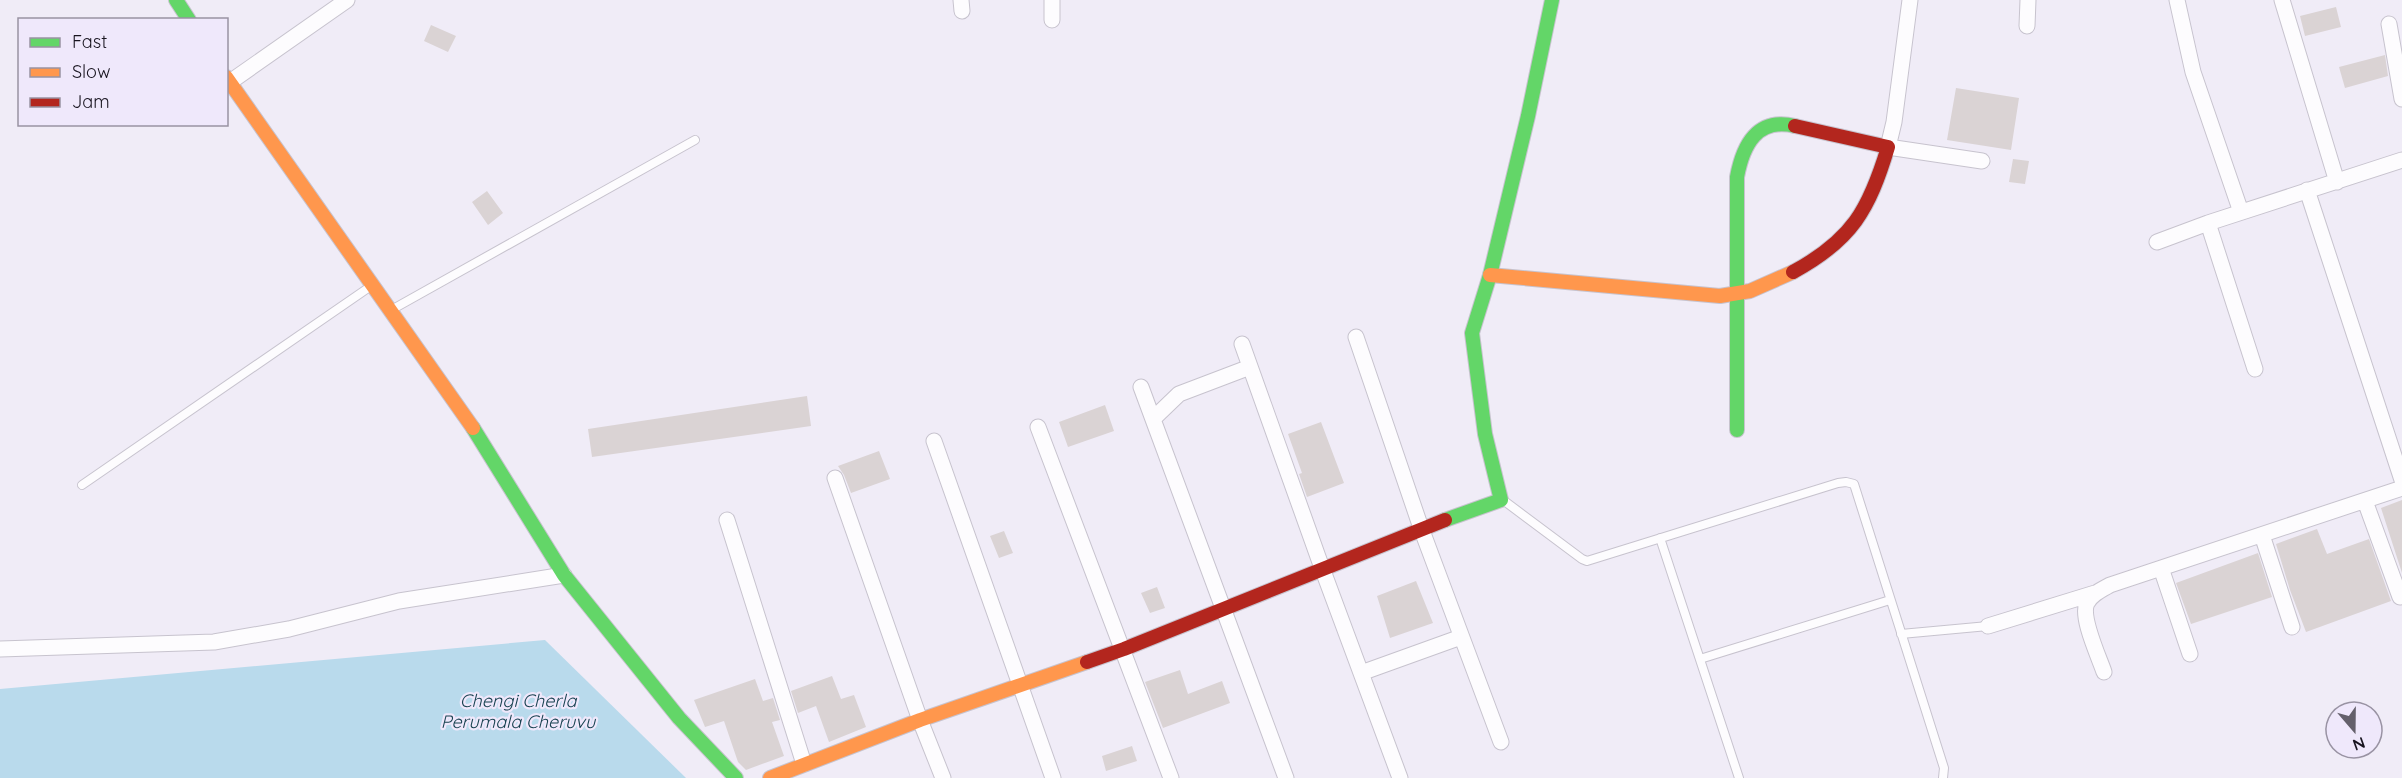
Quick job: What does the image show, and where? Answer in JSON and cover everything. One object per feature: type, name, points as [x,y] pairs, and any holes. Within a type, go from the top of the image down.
[{"type":"street","points":[[176,0],[188,18]]},
{"type":"street","points":[[347,0],[228,79],[472,427],[564,575],[679,718],[736,778]]},
{"type":"street","points":[[1052,0],[1052,20]]},
{"type":"street","points":[[770,778],[920,720],[1124,649],[1421,528],[1501,500],[1485,434],[1472,333],[1490,275],[1528,116],[1552,0]]},
{"type":"street","points":[[1490,275],[1692,295],[1737,295],[1768,285],[1819,255],[1851,230],[1860,217],[1879,177],[1894,122],[1910,0]]},
{"type":"street","points":[[2027,26],[2028,0]]},
{"type":"street","points":[[2177,0],[2193,72],[2241,212]]},
{"type":"street","points":[[2282,0],[2337,182]]},
{"type":"street","points":[[2389,24],[2402,99]]},
{"type":"street","points":[[1737,430],[1737,177],[1741,154],[1754,136],[1768,126],[1786,124],[1888,147],[1982,161]]},
{"type":"street","points":[[2157,242],[2208,223],[2402,160]]},
{"type":"street","points":[[2307,190],[2402,480]]},
{"type":"street","points":[[2208,223],[2255,369]]},
{"type":"street","points":[[1356,337],[1421,528],[1500,742]]},
{"type":"street","points":[[1242,344],[1400,778]]},
{"type":"street","points":[[1153,419],[1179,394],[1250,367]]},
{"type":"street","points":[[1141,387],[1286,778]]},
{"type":"street","points":[[1038,427],[1171,778]]},
{"type":"street","points":[[934,441],[1053,778]]},
{"type":"street","points":[[835,477],[920,720],[943,778]]},
{"type":"street","points":[[1988,626],[2095,593],[2110,585],[2402,488]]},
{"type":"street","points":[[2365,501],[2400,597]]},
{"type":"street","points":[[727,520],[804,765]]},
{"type":"street","points":[[2262,535],[2292,627]]},
{"type":"street","points":[[2162,568],[2190,654]]},
{"type":"street","points":[[0,649],[214,642],[289,629],[399,601],[564,575]]},
{"type":"street","points":[[2095,593],[2086,604],[2086,620],[2104,672]]},
{"type":"street","points":[[1361,673],[1461,637]]},
{"type":"lane","points":[[390,310],[695,140]]},
{"type":"lane","points":[[82,485],[372,285]]},
{"type":"lane","points":[[1501,500],[1587,561],[1846,482],[1854,484],[1944,768],[1943,778]]},
{"type":"lane","points":[[1660,538],[1739,778]]},
{"type":"lane","points":[[1700,659],[1890,600]]},
{"type":"lane","points":[[1901,634],[1988,626]]},
{"type":"water","name":"Chengi Cherla Perumala Cheruvu","points":[[545,640],[686,778],[0,778],[0,689]]},
{"type":"building","points":[[2336,7],[2341,27],[2305,36],[2300,16]]},
{"type":"building","points":[[431,25],[456,36],[448,52],[424,41]]},
{"type":"building","points":[[2385,55],[2388,76],[2345,88],[2339,67]]},
{"type":"building","points":[[1956,88],[2019,98],[2011,150],[1947,140]]},
{"type":"building","points":[[2013,159],[2029,161],[2025,184],[2009,182]]},
{"type":"building","points":[[487,191],[503,213],[488,225],[472,202]]},
{"type":"building","points":[[807,396],[811,426],[592,457],[588,429]]},
{"type":"building","points":[[1105,405],[1114,431],[1068,447],[1059,422]]},
{"type":"building","points":[[1321,422],[1344,483],[1307,497],[1299,474],[1302,473],[1288,434]]},
{"type":"building","points":[[879,451],[890,479],[851,493],[838,466]]},
{"type":"building","points":[[2402,500],[2402,573],[2381,508]]},
{"type":"building","points":[[2317,529],[2327,554],[2369,539],[2391,601],[2306,632],[2276,544]]},
{"type":"building","points":[[1004,531],[1013,553],[999,558],[990,536]]},
{"type":"building","points":[[2258,553],[2272,597],[2191,624],[2176,583]]},
{"type":"building","points":[[1416,581],[1433,623],[1390,638],[1377,596]]},
{"type":"building","points":[[1157,587],[1165,608],[1150,613],[1141,593]]},
{"type":"building","points":[[1180,670],[1188,694],[1222,681],[1230,703],[1163,728],[1145,682]]},
{"type":"building","points":[[832,676],[841,699],[854,695],[866,727],[829,742],[816,706],[798,713],[791,691]]},
{"type":"building","points":[[755,679],[763,701],[773,698],[780,720],[772,722],[784,756],[746,770],[738,762],[724,721],[705,727],[694,700]]},
{"type":"building","points":[[1132,746],[1137,761],[1106,771],[1102,756]]},
{"type":"traffic: fast","points":[[176,0],[188,18]]},
{"type":"traffic: fast","points":[[1445,520],[1501,500],[1485,434],[1472,333],[1490,275],[1528,116],[1552,0]]},
{"type":"traffic: fast","points":[[1737,430],[1737,177],[1743,154],[1754,136],[1771,126],[1782,124],[1795,126]]},
{"type":"traffic: fast","points":[[473,428],[564,575],[679,718],[736,778]]},
{"type":"traffic: slow","points":[[228,80],[473,428]]},
{"type":"traffic: slow","points":[[1490,275],[1720,296],[1750,291],[1793,272]]},
{"type":"traffic: slow","points":[[770,778],[920,720],[1087,662]]},
{"type":"traffic: jam","points":[[1793,272],[1830,248],[1855,221],[1873,189],[1888,147],[1795,126]]},
{"type":"traffic: jam","points":[[1087,662],[1445,520]]}]
